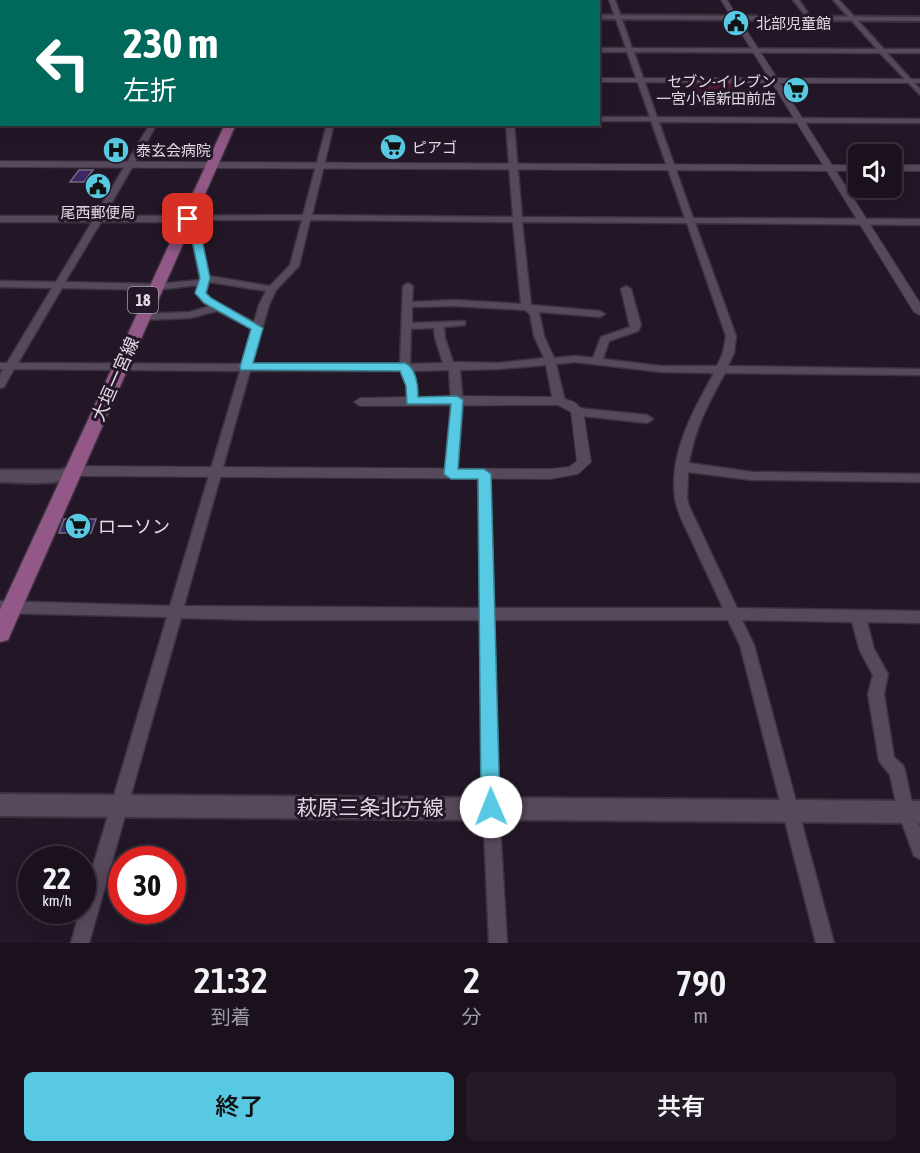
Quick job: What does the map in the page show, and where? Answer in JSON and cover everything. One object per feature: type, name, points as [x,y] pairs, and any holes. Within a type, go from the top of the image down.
[{"type":"main road","points":[[600,17],[920,19]]},
{"type":"main road","name":"大垣一宮線","points":[[0,633],[3,607],[117,367],[224,126]]},
{"type":"main road","name":"大垣一宮線","points":[[208,166],[230,126]]},
{"type":"main road","name":"大垣一宮線","points":[[117,367],[143,317],[153,286]]},
{"type":"main road","points":[[0,467],[67,471]]},
{"type":"main road","points":[[0,476],[67,471]]},
{"type":"main road","name":"萩原三条北方線","points":[[0,805],[913,812]]},
{"type":"street","points":[[612,0],[732,342],[720,371],[693,422],[683,467],[681,498],[688,519],[747,645],[825,943]]},
{"type":"street","points":[[724,0],[920,312]]},
{"type":"street","points":[[796,0],[810,18]]},
{"type":"street","points":[[836,0],[920,93]]},
{"type":"street","points":[[600,48],[920,49]]},
{"type":"street","points":[[600,80],[920,81]]},
{"type":"street","points":[[600,119],[920,121]]},
{"type":"street","points":[[0,384],[5,366],[58,284],[153,126]]},
{"type":"street","points":[[80,943],[257,328],[272,289],[294,266],[330,126]]},
{"type":"street","points":[[510,126],[526,307],[535,313],[539,336],[550,361],[559,402]]},
{"type":"street","points":[[0,164],[848,168]]},
{"type":"street","points":[[902,168],[920,168]]},
{"type":"street","points":[[0,219],[214,217],[518,221],[920,222]]},
{"type":"street","points":[[184,219],[194,225],[204,280],[201,293],[207,301],[257,328]]},
{"type":"street","points":[[0,284],[153,286],[204,280],[272,289]]},
{"type":"street","points":[[408,286],[405,367],[412,386],[412,401]]},
{"type":"street","points":[[597,361],[605,339],[634,329],[636,325],[626,289]]},
{"type":"street","points":[[406,305],[445,302],[600,314]]},
{"type":"street","points":[[143,317],[190,315],[219,307]]},
{"type":"street","points":[[407,326],[461,323]]},
{"type":"street","points":[[439,325],[440,338],[452,365],[457,400],[451,474]]},
{"type":"street","points":[[5,366],[405,367],[498,366],[550,361],[597,361],[661,369],[920,372]]},
{"type":"street","points":[[360,402],[457,400],[559,402],[570,405],[578,412],[647,420]]},
{"type":"street","points":[[67,471],[569,473],[580,468],[584,462],[578,412]]},
{"type":"street","points":[[683,467],[752,476],[920,478]]},
{"type":"street","points":[[484,474],[491,807],[498,943]]},
{"type":"street","points":[[3,607],[258,614],[920,616]]},
{"type":"street","points":[[858,616],[867,651],[881,675],[876,694],[887,761],[897,771],[913,812],[920,850]]},
{"type":"shaded area","points":[[693,82],[733,82],[741,99],[701,99]]},
{"type":"building","points":[[79,170],[93,170],[84,182],[70,182]]},
{"type":"building","name":"ローソン","points":[[64,519],[96,519],[91,533],[59,533]]},
{"type":"place","name":"北部児童館","points":[[736,23]]},
{"type":"place","name":"セブン-イレブン 一宮小信新田前店","points":[[796,90]]},
{"type":"place","name":"ピアゴ","points":[[393,147]]},
{"type":"place","name":"泰玄会病院","points":[[116,150]]},
{"type":"place","name":"尾西郵便局","points":[[98,186]]},
{"type":"place","name":"ローソン","points":[[78,526]]},
{"type":"route","points":[[188,219],[194,225],[205,278],[201,293],[207,301],[257,328],[246,367],[405,367],[412,386],[412,401],[457,400],[451,474],[484,474],[491,807]]}]
